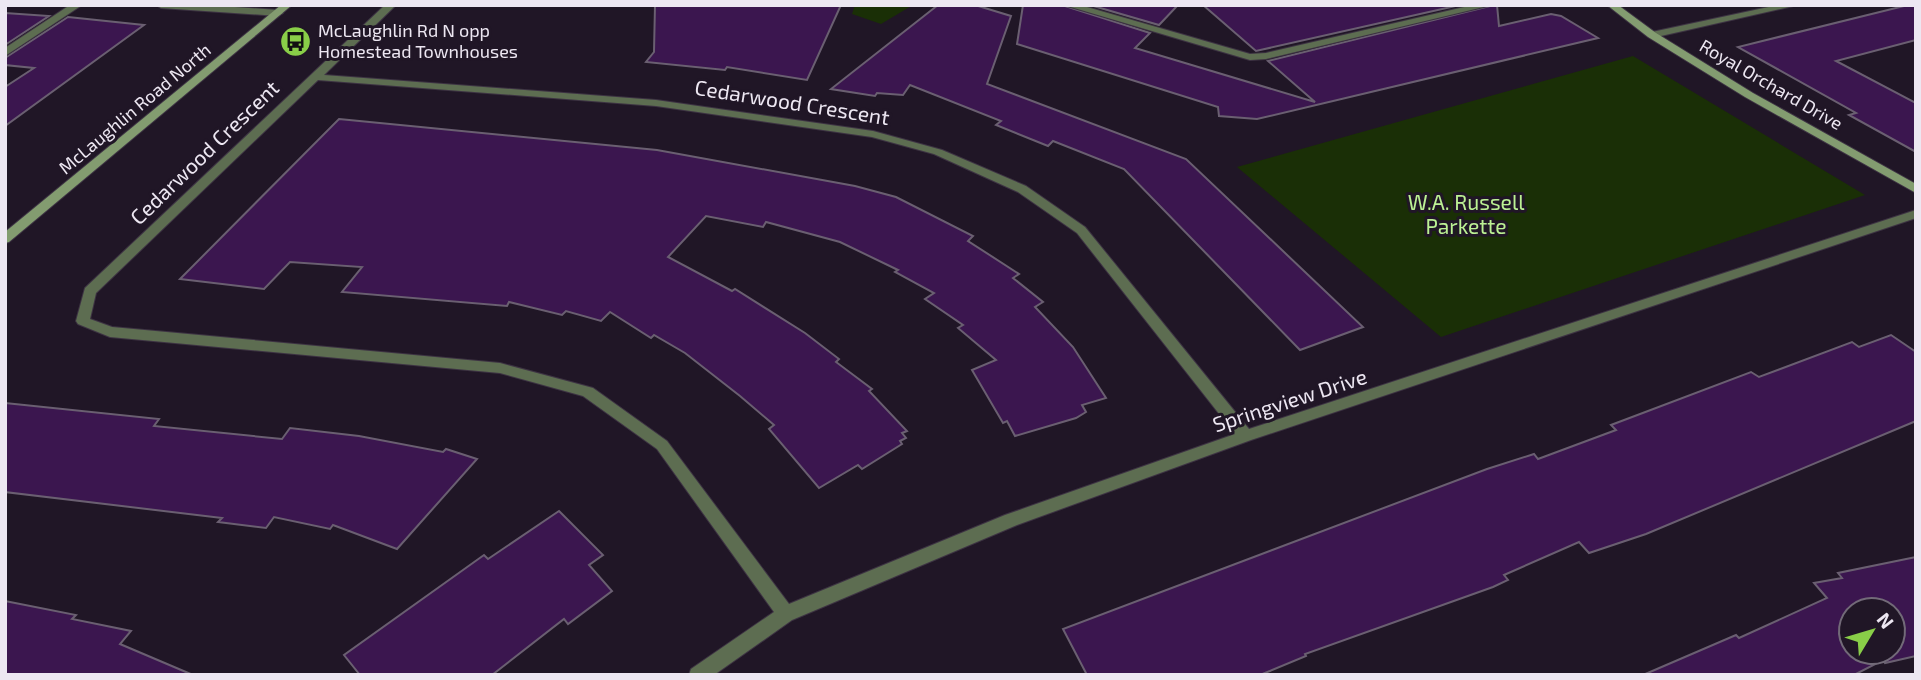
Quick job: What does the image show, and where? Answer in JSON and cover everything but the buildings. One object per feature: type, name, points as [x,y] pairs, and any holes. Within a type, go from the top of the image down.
[{"type":"main road","name":"McLaughlin Road North","points":[[5,239],[288,5]]},
{"type":"main road","name":"Royal Orchard Drive","points":[[1612,5],[1652,35],[1749,95],[1916,189]]},
{"type":"street","points":[[5,53],[77,5]]},
{"type":"street","points":[[161,5],[278,13]]},
{"type":"street","points":[[315,77],[391,5]]},
{"type":"street","points":[[1067,5],[1250,57],[1266,56],[1487,5]]},
{"type":"street","points":[[1432,5],[1438,16]]},
{"type":"street","points":[[1652,35],[1794,5]]},
{"type":"street","name":"Cedarwood Crescent","points":[[786,614],[662,444],[588,392],[500,368],[110,332],[83,321],[90,291],[315,77],[656,103],[873,134],[938,152],[1022,189],[1081,230],[1247,436]]},
{"type":"street","name":"Springview Drive","points":[[698,675],[786,614],[1011,520],[1247,436],[1916,214]]},
{"type":"green space","points":[[855,5],[913,5],[881,24],[852,14]]},
{"type":"green space","name":"W.A. Russell Parkette","points":[[1633,56],[1865,195],[1441,337],[1237,167]]},
{"type":"place","name":"McLaughlin Rd N opp Homestead Townhouses","points":[[295,41]]}]
